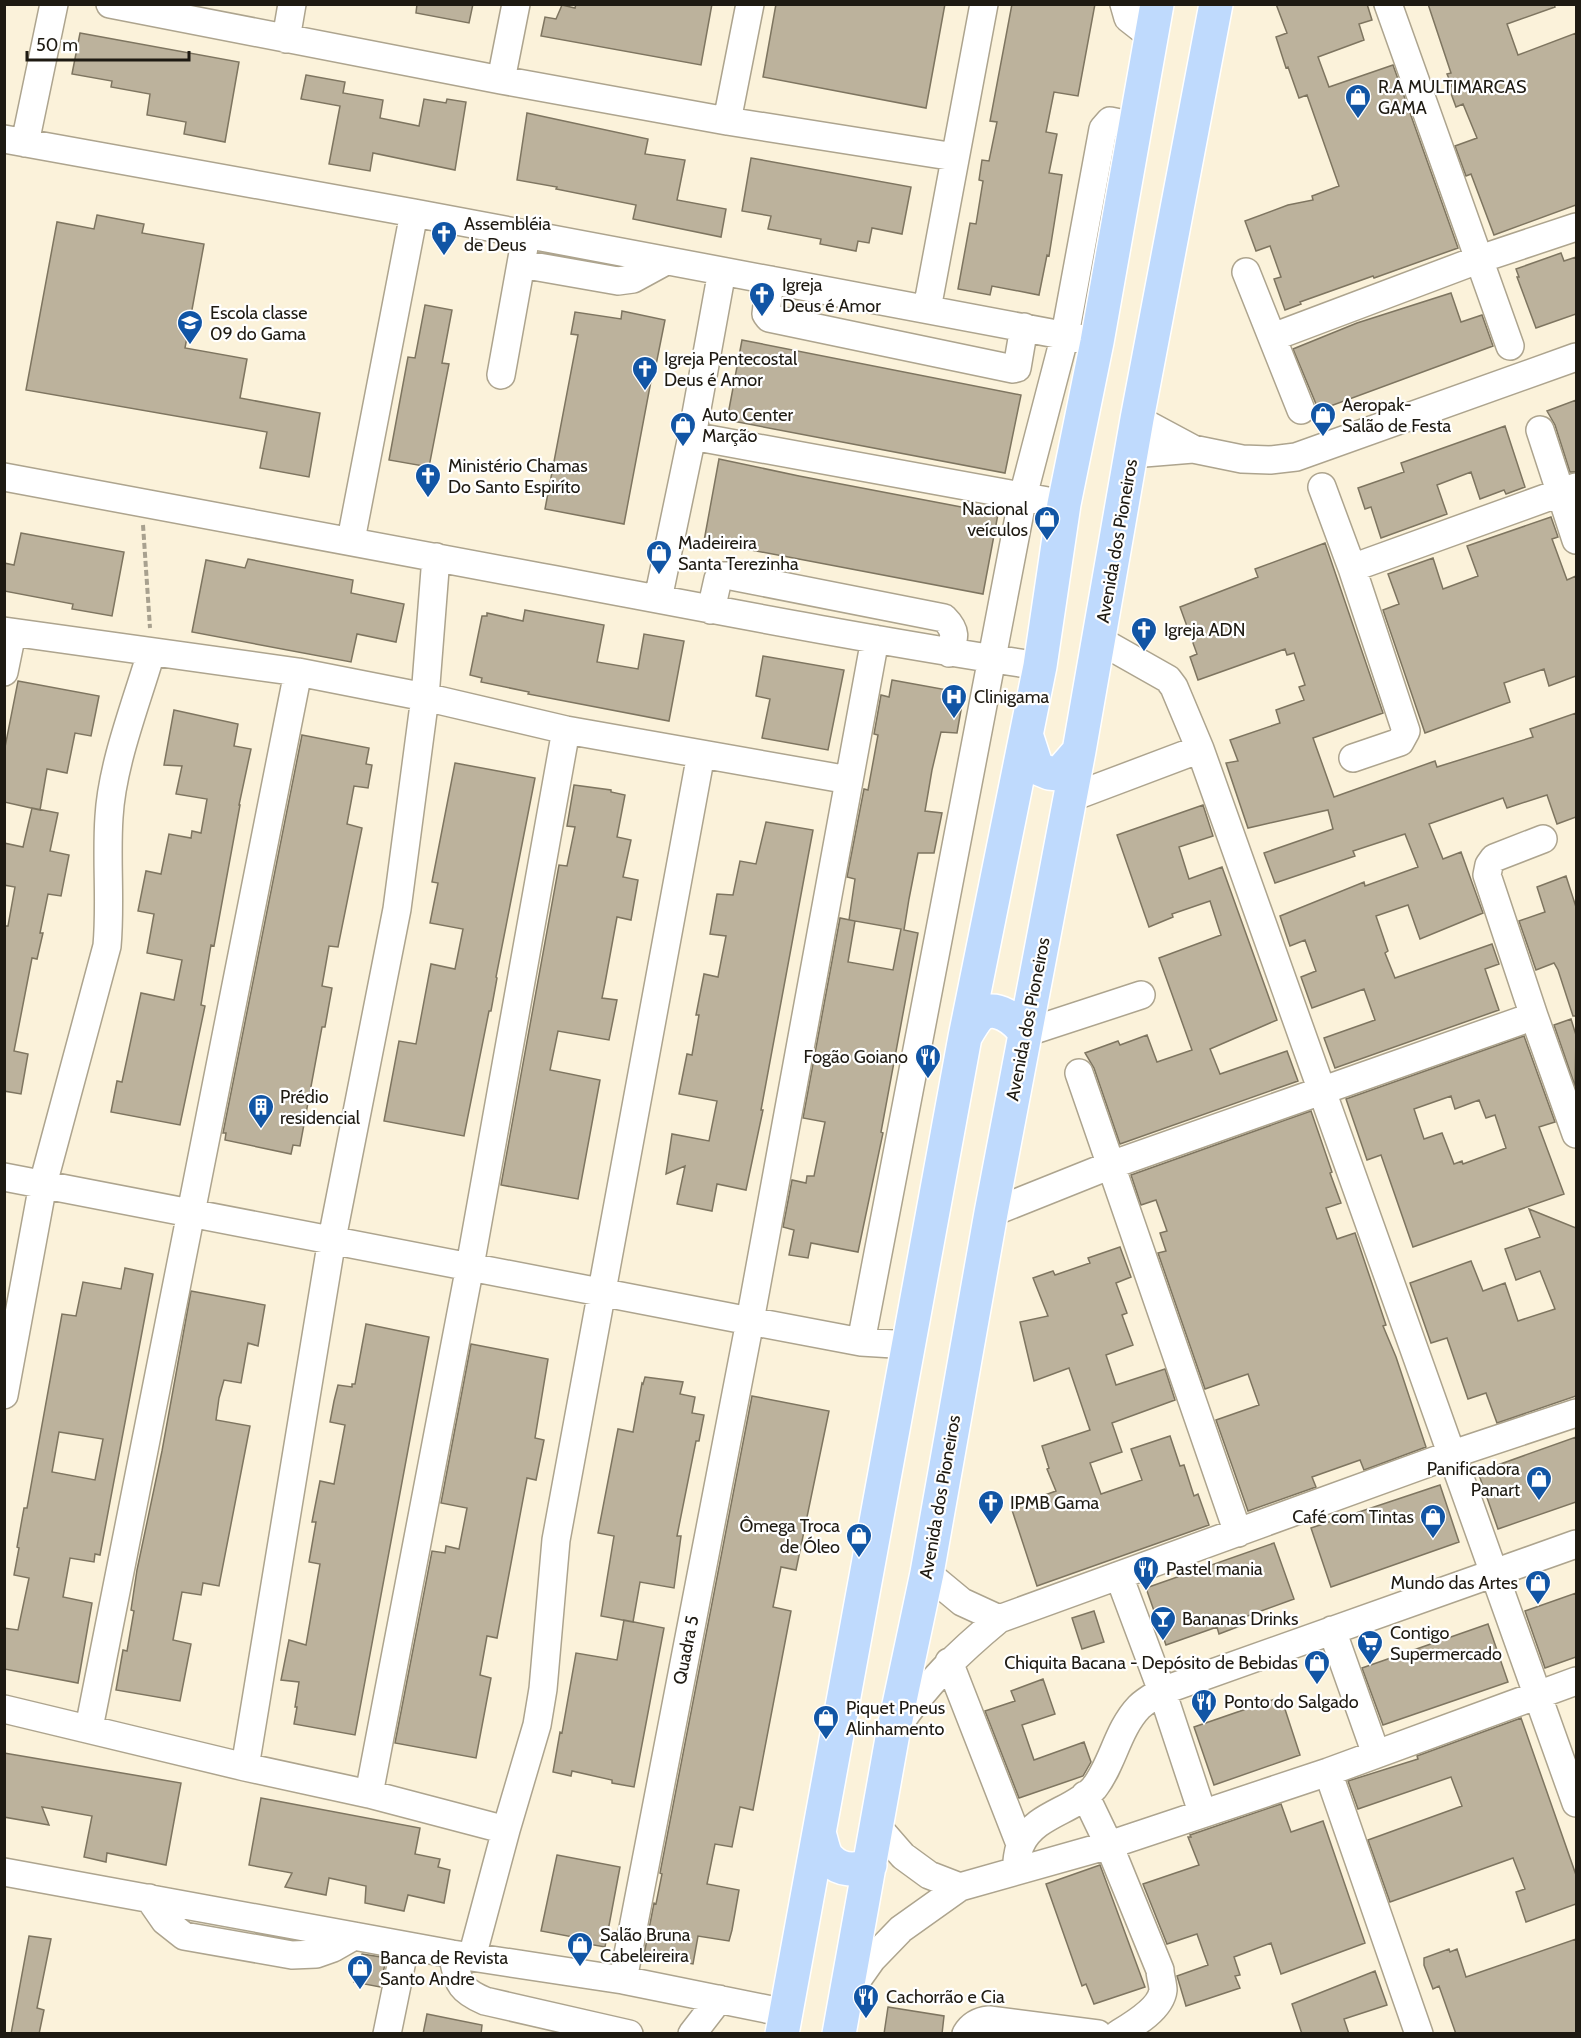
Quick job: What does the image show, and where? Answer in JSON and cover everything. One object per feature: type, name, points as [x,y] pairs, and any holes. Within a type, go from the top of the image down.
[{"type":"main road","points":[[784,2023],[965,1036],[1040,666],[1064,504],[1097,342],[1157,4]]},
{"type":"main road","name":"Avenida dos Pioneiros","points":[[839,2034],[893,1733],[927,1574],[991,1213],[1079,751],[1137,419],[1216,4]]},
{"type":"main road","points":[[1027,736],[1037,768],[1049,773],[1059,774],[1079,751]]},
{"type":"main road","points":[[965,1036],[979,1016],[992,1012],[1010,1016],[1025,1033]]},
{"type":"main road","points":[[820,1836],[828,1858],[844,1869],[860,1869],[870,1866]]},
{"type":"street","points":[[54,4],[15,141],[770,279],[1097,342]]},
{"type":"street","points":[[110,4],[501,80],[727,121],[955,157]]},
{"type":"street","points":[[286,39],[292,4]]},
{"type":"street","points":[[501,80],[516,4]]},
{"type":"street","points":[[727,121],[750,4]]},
{"type":"street","points":[[927,309],[984,4]]},
{"type":"street","points":[[1124,4],[1128,18],[1151,36]]},
{"type":"street","points":[[1388,4],[1510,346]]},
{"type":"street","points":[[861,1342],[1023,496],[1065,335],[1103,129],[1110,121],[1135,126]]},
{"type":"street","points":[[351,540],[414,213]]},
{"type":"street","points":[[1273,337],[1480,259],[1576,227]]},
{"type":"street","points":[[501,375],[526,234]]},
{"type":"street","points":[[521,264],[618,281],[633,279],[666,261]]},
{"type":"street","points":[[658,599],[692,436],[722,271]]},
{"type":"street","points":[[1246,272],[1302,410]]},
{"type":"street","points":[[770,279],[766,314],[769,318],[1013,369],[1017,369],[1024,327]]},
{"type":"street","points":[[1132,454],[1193,449],[1242,459],[1270,460],[1296,457],[1576,357]]},
{"type":"street","points":[[1137,419],[1193,449]]},
{"type":"street","points":[[1540,430],[1568,489],[1576,540]]},
{"type":"street","points":[[692,436],[1064,504]]},
{"type":"street","points":[[4,477],[351,540],[711,610],[949,653],[1040,666]]},
{"type":"street","points":[[1323,487],[1406,730],[1400,742],[1353,758]]},
{"type":"street","points":[[1352,567],[1568,489]]},
{"type":"street","points":[[244,1767],[332,1239],[397,909],[425,697],[436,557]]},
{"type":"street","points":[[711,610],[718,579],[722,576],[731,576],[944,618],[951,625],[955,638],[949,653]]},
{"type":"street","points":[[4,672],[8,632],[298,672],[425,697],[566,730],[849,780]]},
{"type":"street","name":"Quadra 5","points":[[623,1980],[750,1321],[875,639]]},
{"type":"street","points":[[1099,640],[1168,679],[1174,687],[1200,749],[1576,1803]]},
{"type":"street","points":[[4,1395],[43,1184],[107,946],[110,914],[109,816],[116,770],[152,653]]},
{"type":"street","points":[[89,1728],[298,672]]},
{"type":"street","points":[[369,1794],[470,1266],[566,730]]},
{"type":"street","points":[[1070,798],[1200,749]]},
{"type":"street","points":[[629,2034],[485,2001],[468,1994],[460,1983],[462,1955],[506,1830],[538,1716],[543,1689],[556,1540],[701,754]]},
{"type":"street","points":[[1543,839],[1494,858],[1489,865],[1487,875],[1576,1134]]},
{"type":"street","points":[[1025,1033],[1142,995]]},
{"type":"street","points":[[991,1213],[1111,1164],[1534,1016]]},
{"type":"street","points":[[1078,1073],[1238,1533]]},
{"type":"street","points":[[4,1177],[861,1342],[910,1345]]},
{"type":"street","points":[[893,1733],[919,1695],[949,1662],[999,1619],[1453,1454],[1576,1413]]},
{"type":"street","points":[[1020,1844],[1039,1823],[1085,1795],[1102,1777],[1130,1719],[1140,1706],[1162,1691],[1576,1544]]},
{"type":"street","points":[[927,1574],[962,1602],[999,1619]]},
{"type":"street","points":[[1119,1576],[1162,1691],[1202,1812]]},
{"type":"street","points":[[1332,1630],[1376,1754]]},
{"type":"street","points":[[949,1662],[1020,1844],[1016,1871]]},
{"type":"street","points":[[845,1996],[872,1959],[901,1929],[960,1887],[1109,1845],[1202,1812],[1328,1772],[1576,1682]]},
{"type":"street","points":[[4,1708],[244,1767],[369,1794],[506,1830]]},
{"type":"street","points":[[1328,1772],[1419,2034]]},
{"type":"street","points":[[1085,1795],[1109,1845],[1160,1970],[1163,1991],[1157,2004],[1138,2022],[1119,2034]]},
{"type":"street","points":[[876,1825],[903,1856],[929,1875],[960,1887]]},
{"type":"street","points":[[4,1872],[405,1946],[623,1980],[719,1999],[784,2023]]},
{"type":"street","points":[[387,2034],[405,1946]]},
{"type":"street","points":[[692,2034],[719,1999]]},
{"type":"street","points":[[966,2034],[970,2027],[979,2021],[989,2020],[1098,2034]]},
{"type":"path","points":[[141,502],[152,653]]},
{"type":"building","points":[[417,4],[473,4],[469,23],[416,13]]},
{"type":"building","points":[[576,4],[712,4],[701,65],[541,36],[545,17],[556,19],[562,5],[575,8]]},
{"type":"building","points":[[776,4],[945,4],[926,108],[763,77]]},
{"type":"building","points":[[1012,4],[1095,4],[1078,96],[1054,92],[1046,132],[1057,134],[1049,173],[1062,175],[1049,256],[1047,255],[1039,295],[992,286],[990,295],[958,289],[970,223],[976,224],[983,181],[979,180],[982,160],[989,161],[997,122],[990,121]]},
{"type":"building","points":[[1276,4],[1367,4],[1372,20],[1359,24],[1364,40],[1318,57],[1329,87],[1393,65],[1458,248],[1300,302],[1301,304],[1285,310],[1274,279],[1281,277],[1270,246],[1256,251],[1245,221],[1288,205],[1313,200],[1312,196],[1339,186],[1307,95],[1299,98],[1288,67],[1286,68],[1276,37],[1287,33]]},
{"type":"building","points":[[1428,4],[1554,4],[1555,7],[1507,24],[1518,55],[1576,33],[1576,205],[1494,235],[1471,174],[1466,176],[1455,146],[1477,138],[1463,104],[1456,107],[1449,88],[1452,86],[1447,74],[1451,73]]},
{"type":"building","points":[[80,33],[239,62],[225,142],[184,134],[186,122],[147,115],[150,94],[111,87],[112,81],[72,74]]},
{"type":"building","points":[[306,75],[345,82],[343,93],[383,100],[380,118],[419,126],[424,99],[446,103],[447,99],[466,102],[455,170],[373,153],[370,171],[329,164],[340,106],[301,99]]},
{"type":"building","points":[[527,113],[648,139],[645,154],[685,160],[677,200],[726,209],[721,237],[633,219],[636,205],[517,180]]},
{"type":"building","points":[[751,158],[911,187],[902,234],[872,228],[869,243],[858,241],[856,251],[820,244],[821,239],[768,229],[771,216],[742,211]]},
{"type":"building","points":[[97,215],[144,224],[142,233],[204,244],[185,348],[247,359],[240,398],[320,413],[309,477],[260,468],[267,432],[26,390],[57,222],[94,229]]},
{"type":"building","points":[[1561,253],[1564,261],[1576,257],[1576,314],[1536,328],[1516,269]]},
{"type":"building","points":[[1451,293],[1461,322],[1482,315],[1493,346],[1317,411],[1293,349],[1357,323]]},
{"type":"building","points":[[425,305],[452,310],[442,363],[449,364],[429,467],[389,460],[408,357],[415,358]]},
{"type":"building","points":[[622,311],[665,320],[656,365],[654,365],[624,524],[545,509],[578,335],[571,334],[575,312],[621,319]]},
{"type":"building","points":[[742,340],[1021,395],[1005,473],[727,420]]},
{"type":"building","points":[[1576,400],[1576,472],[1570,472],[1555,425],[1547,411]]},
{"type":"building","points":[[1505,426],[1525,487],[1506,494],[1504,490],[1480,499],[1471,472],[1437,485],[1447,514],[1381,538],[1371,507],[1365,509],[1358,488],[1404,472],[1401,463]]},
{"type":"building","points":[[719,459],[998,514],[983,594],[704,541]]},
{"type":"building","points":[[1551,517],[1558,537],[1552,539],[1567,580],[1576,576],[1576,676],[1549,686],[1544,669],[1504,683],[1510,702],[1425,733],[1383,610],[1399,604],[1388,574],[1433,558],[1443,589],[1478,576],[1467,546]]},
{"type":"building","points":[[21,533],[124,552],[112,616],[72,609],[73,604],[4,591],[4,563],[14,565]]},
{"type":"building","points":[[1325,543],[1383,713],[1313,738],[1334,797],[1435,761],[1437,767],[1533,737],[1530,729],[1576,713],[1576,817],[1557,824],[1547,795],[1507,808],[1503,798],[1429,824],[1443,859],[1461,852],[1483,913],[1420,939],[1408,905],[1376,916],[1388,951],[1385,953],[1395,978],[1492,944],[1499,964],[1485,969],[1499,1010],[1335,1068],[1324,1038],[1375,1020],[1364,989],[1312,1008],[1301,977],[1316,971],[1305,940],[1290,946],[1280,916],[1364,882],[1365,886],[1418,867],[1405,834],[1353,851],[1355,856],[1275,883],[1264,853],[1333,829],[1328,810],[1248,828],[1226,763],[1238,761],[1230,740],[1280,723],[1276,710],[1304,700],[1299,687],[1305,685],[1294,653],[1287,655],[1285,649],[1198,680],[1190,657],[1197,654],[1180,607],[1258,577],[1255,569]]},
{"type":"building","points":[[248,559],[353,580],[351,593],[404,604],[396,642],[357,634],[351,662],[192,632],[206,560],[245,568]]},
{"type":"building","points":[[525,610],[604,625],[597,662],[638,669],[644,634],[684,641],[669,721],[528,694],[529,692],[481,682],[482,678],[470,675],[482,616],[487,616],[487,613],[523,621]]},
{"type":"building","points":[[763,656],[844,670],[828,750],[762,738],[770,699],[756,696]]},
{"type":"building","points":[[892,680],[964,693],[957,733],[941,732],[932,770],[925,811],[942,813],[934,853],[918,853],[909,899],[904,930],[918,933],[881,1132],[883,1133],[858,1252],[811,1243],[808,1258],[789,1255],[794,1230],[783,1227],[792,1180],[806,1183],[807,1176],[814,1176],[825,1122],[803,1118],[840,918],[849,920],[855,879],[847,877],[864,789],[868,790],[878,735],[874,734],[881,695],[889,697]],"holes":[[[855,921],[901,929],[893,970],[848,962]]]},
{"type":"building","points":[[18,681],[99,696],[91,736],[75,733],[67,773],[47,769],[40,810],[4,802],[5,747]]},
{"type":"building","points":[[174,710],[238,724],[234,746],[251,749],[214,946],[211,945],[201,1005],[205,1006],[180,1125],[111,1112],[117,1081],[122,1082],[141,993],[174,1000],[182,960],[147,953],[154,914],[138,911],[146,871],[161,874],[169,834],[191,838],[192,831],[201,833],[207,799],[176,794],[182,766],[164,765]]},
{"type":"building","points":[[302,735],[369,748],[366,764],[372,765],[368,788],[354,786],[347,824],[362,828],[338,947],[329,946],[322,986],[332,988],[325,1027],[322,1027],[300,1146],[293,1145],[291,1154],[225,1140],[226,1133],[223,1133]]},
{"type":"building","points":[[455,763],[535,778],[491,1011],[489,1011],[464,1136],[384,1121],[399,1041],[416,1044],[431,964],[455,969],[463,929],[430,923],[438,883],[432,882]]},
{"type":"building","points":[[574,785],[611,790],[611,792],[625,795],[617,837],[631,840],[623,877],[638,880],[631,920],[617,917],[602,998],[617,1000],[609,1040],[558,1031],[550,1070],[600,1080],[578,1199],[501,1185],[559,865],[567,866],[575,827],[567,826]]},
{"type":"building","points":[[1203,805],[1213,836],[1179,847],[1189,879],[1222,867],[1277,1020],[1210,1049],[1220,1074],[1287,1051],[1298,1081],[1120,1144],[1094,1068],[1085,1053],[1118,1041],[1120,1045],[1147,1035],[1157,1062],[1192,1050],[1159,958],[1221,935],[1210,901],[1172,914],[1173,917],[1149,927],[1117,835]]},
{"type":"building","points":[[32,808],[58,813],[50,851],[69,855],[61,896],[48,894],[37,959],[32,958],[14,1051],[28,1054],[21,1094],[4,1091],[4,926],[8,926],[15,887],[4,885],[4,843],[23,847]]},
{"type":"building","points":[[766,822],[813,830],[761,1110],[763,1110],[746,1190],[717,1184],[712,1211],[677,1204],[685,1166],[666,1174],[672,1134],[709,1141],[717,1101],[679,1094],[687,1054],[692,1055],[699,1015],[696,1015],[704,974],[718,977],[726,936],[710,934],[717,894],[733,895],[740,861],[756,864]]},
{"type":"building","points":[[1566,876],[1576,907],[1576,1016],[1573,1016],[1554,963],[1536,970],[1519,921],[1545,912],[1537,887]]},
{"type":"building","points":[[1571,1019],[1576,1035],[1575,1086],[1554,1025]]},
{"type":"building","points":[[1524,1036],[1555,1122],[1539,1127],[1564,1194],[1413,1247],[1381,1155],[1367,1160],[1346,1099]],"holes":[[[1451,1096],[1455,1109],[1479,1100],[1486,1118],[1495,1115],[1506,1148],[1463,1164],[1462,1161],[1454,1164],[1442,1133],[1424,1139],[1414,1109]]]},
{"type":"building","points":[[1311,1111],[1341,1203],[1326,1208],[1337,1239],[1355,1233],[1386,1325],[1383,1326],[1396,1357],[1426,1447],[1364,1470],[1360,1460],[1312,1477],[1316,1487],[1248,1511],[1216,1420],[1259,1405],[1248,1374],[1205,1389],[1158,1253],[1166,1251],[1160,1233],[1167,1231],[1156,1200],[1141,1205],[1131,1175]]},
{"type":"building","points":[[1529,1209],[1576,1228],[1576,1396],[1497,1423],[1486,1393],[1468,1399],[1447,1338],[1431,1343],[1410,1283],[1471,1261],[1483,1291],[1505,1283],[1518,1321],[1555,1309],[1540,1271],[1516,1280],[1505,1249],[1540,1237]]},
{"type":"building","points":[[1120,1247],[1131,1277],[1116,1283],[1127,1313],[1122,1315],[1133,1345],[1106,1355],[1116,1385],[1165,1369],[1175,1400],[1112,1423],[1122,1452],[1090,1463],[1101,1494],[1142,1480],[1131,1449],[1170,1436],[1180,1466],[1184,1465],[1194,1496],[1198,1494],[1209,1525],[1037,1586],[1011,1507],[1056,1491],[1047,1469],[1049,1468],[1042,1446],[1090,1430],[1069,1368],[1034,1381],[1020,1322],[1048,1316],[1033,1278],[1053,1271],[1055,1275],[1090,1263],[1088,1258]]},
{"type":"building","points":[[125,1268],[153,1274],[100,1555],[95,1554],[94,1562],[70,1558],[63,1597],[92,1603],[78,1683],[4,1669],[4,1628],[18,1630],[29,1578],[14,1575],[19,1548],[17,1547],[24,1508],[27,1508],[62,1314],[76,1316],[83,1282],[121,1289]],"holes":[[[59,1432],[103,1439],[95,1480],[52,1472]]]},
{"type":"building","points":[[191,1291],[265,1305],[258,1346],[248,1343],[241,1383],[224,1380],[219,1398],[216,1420],[250,1426],[219,1586],[203,1583],[201,1595],[182,1592],[173,1640],[191,1644],[180,1701],[116,1690],[123,1650],[127,1651],[134,1611],[131,1610],[137,1570],[162,1451]]},
{"type":"building","points":[[366,1324],[429,1337],[355,1735],[294,1724],[299,1682],[281,1680],[289,1640],[306,1645],[320,1564],[309,1562],[316,1522],[312,1522],[320,1481],[334,1484],[345,1425],[330,1422],[338,1385],[352,1387],[352,1384],[355,1384]]},
{"type":"building","points":[[471,1344],[548,1359],[535,1438],[544,1440],[536,1480],[527,1478],[497,1638],[487,1636],[480,1675],[491,1678],[476,1758],[395,1743],[432,1551],[445,1553],[446,1546],[459,1549],[467,1508],[441,1503]]},
{"type":"building","points":[[645,1377],[683,1382],[680,1394],[695,1397],[692,1413],[704,1415],[699,1441],[696,1441],[677,1536],[681,1536],[674,1588],[640,1582],[633,1622],[601,1616],[614,1536],[598,1533],[618,1429],[633,1432]]},
{"type":"building","points":[[752,1396],[829,1411],[796,1570],[781,1567],[773,1607],[791,1611],[753,1810],[740,1807],[732,1847],[715,1844],[707,1884],[739,1890],[732,1930],[729,1941],[698,1936],[693,1964],[644,1955],[662,1874],[660,1873]]},
{"type":"building","points":[[1576,1437],[1576,1502],[1498,1529],[1478,1472]]},
{"type":"building","points":[[1440,1485],[1459,1542],[1331,1587],[1311,1528]]},
{"type":"building","points":[[1274,1543],[1294,1599],[1242,1618],[1245,1624],[1219,1634],[1217,1627],[1166,1645],[1146,1588]]},
{"type":"building","points":[[1576,1593],[1576,1657],[1545,1668],[1525,1611]]},
{"type":"building","points":[[1094,1611],[1104,1642],[1082,1649],[1072,1618]]},
{"type":"building","points":[[624,1620],[664,1628],[634,1787],[572,1771],[571,1776],[553,1772],[576,1653],[617,1660]]},
{"type":"building","points":[[1488,1624],[1508,1682],[1383,1725],[1362,1668]]},
{"type":"building","points":[[1043,1679],[1055,1714],[1022,1725],[1034,1760],[1084,1742],[1091,1762],[1083,1776],[1019,1798],[985,1711],[1015,1701],[1011,1691]]},
{"type":"building","points":[[1281,1697],[1300,1755],[1214,1785],[1194,1727]]},
{"type":"building","points":[[1521,1718],[1576,1875],[1576,1904],[1526,1922],[1516,1892],[1525,1889],[1513,1858],[1390,1902],[1368,1840],[1462,1806],[1451,1777],[1358,1809],[1348,1781],[1418,1759],[1417,1756]]},
{"type":"building","points":[[4,1753],[181,1783],[166,1865],[107,1853],[106,1862],[84,1857],[92,1816],[42,1807],[49,1825],[4,1817]]},
{"type":"building","points":[[261,1798],[420,1828],[415,1854],[440,1859],[438,1867],[450,1870],[444,1903],[408,1895],[404,1911],[365,1903],[366,1886],[329,1878],[326,1895],[285,1887],[292,1873],[249,1865]]},
{"type":"building","points":[[1281,1804],[1291,1832],[1323,1821],[1365,1943],[1281,1974],[1271,1943],[1234,1957],[1240,1975],[1235,1976],[1240,1988],[1186,2006],[1177,1976],[1208,1965],[1197,1934],[1167,1944],[1143,1884],[1199,1865],[1188,1837],[1191,1837],[1190,1835]]},
{"type":"building","points":[[557,1855],[620,1867],[605,1947],[582,1943],[584,1939],[541,1931]]},
{"type":"building","points":[[1100,1865],[1145,1987],[1094,2004],[1086,1984],[1082,1986],[1046,1884]]},
{"type":"building","points":[[29,1936],[51,1939],[37,2008],[44,2010],[39,2034],[11,2034]]},
{"type":"building","points":[[1576,1939],[1576,2034],[1456,2034],[1439,1986],[1433,1989],[1424,1965],[1424,1958],[1449,1949],[1450,1952],[1457,1949],[1466,1977]]},
{"type":"building","points":[[362,1954],[381,1957],[385,1964],[380,1987],[354,1982]]},
{"type":"building","points":[[1375,1971],[1387,2005],[1344,2019],[1349,2034],[1302,2034],[1292,2004]]},
{"type":"building","points":[[888,2007],[944,2016],[942,2034],[884,2034]]},
{"type":"building","points":[[427,2014],[482,2025],[481,2034],[423,2034]]},
{"type":"place","name":"R.A MULTIMARCAS GAMA","points":[[1358,120]]},
{"type":"place","name":"Assembléia de Deus","points":[[444,257]]},
{"type":"place","name":"Igreja Deus é Amor","points":[[762,318]]},
{"type":"place","name":"Escola classe 09 do Gama","points":[[190,346]]},
{"type":"place","name":"Igreja Pentecostal Deus é Amor","points":[[645,392]]},
{"type":"place","name":"Aeropak- Salão de Festa","points":[[1323,438]]},
{"type":"place","name":"Auto Center Marção","points":[[683,448]]},
{"type":"place","name":"Ministério Chamas Do Santo Espiríto","points":[[428,499]]},
{"type":"place","name":"Nacional veículos","points":[[1047,542]]},
{"type":"place","name":"Madeireira Santa Terezinha","points":[[659,576]]},
{"type":"place","name":"Igreja ADN","points":[[1144,653]]},
{"type":"place","name":"Clinigama","points":[[954,720]]},
{"type":"place","name":"Fogão Goiano","points":[[928,1080]]},
{"type":"place","name":"Prédio residencial","points":[[261,1130]]},
{"type":"place","name":"Panificadora Panart","points":[[1539,1502]]},
{"type":"place","name":"IPMB Gama","points":[[991,1526]]},
{"type":"place","name":"Café com Tintas","points":[[1433,1540]]},
{"type":"place","name":"Ômega Troca de Óleo","points":[[859,1559]]},
{"type":"place","name":"Pastel mania","points":[[1146,1592]]},
{"type":"place","name":"Mundo das Artes","points":[[1538,1606]]},
{"type":"place","name":"Bananas Drinks","points":[[1163,1642]]},
{"type":"place","name":"Contigo Supermercado","points":[[1370,1666]]},
{"type":"place","name":"Chiquita Bacana - Depósito de Bebidas","points":[[1317,1686]]},
{"type":"place","name":"Ponto do Salgado","points":[[1204,1725]]},
{"type":"place","name":"Piquet Pneus Alinhamento","points":[[826,1741]]},
{"type":"place","name":"Salão Bruna Cabeleireira","points":[[580,1968]]},
{"type":"place","name":"Banca de Revista Santo Andre","points":[[360,1991]]},
{"type":"place","name":"Cachorrão e Cia","points":[[866,2020]]}]
